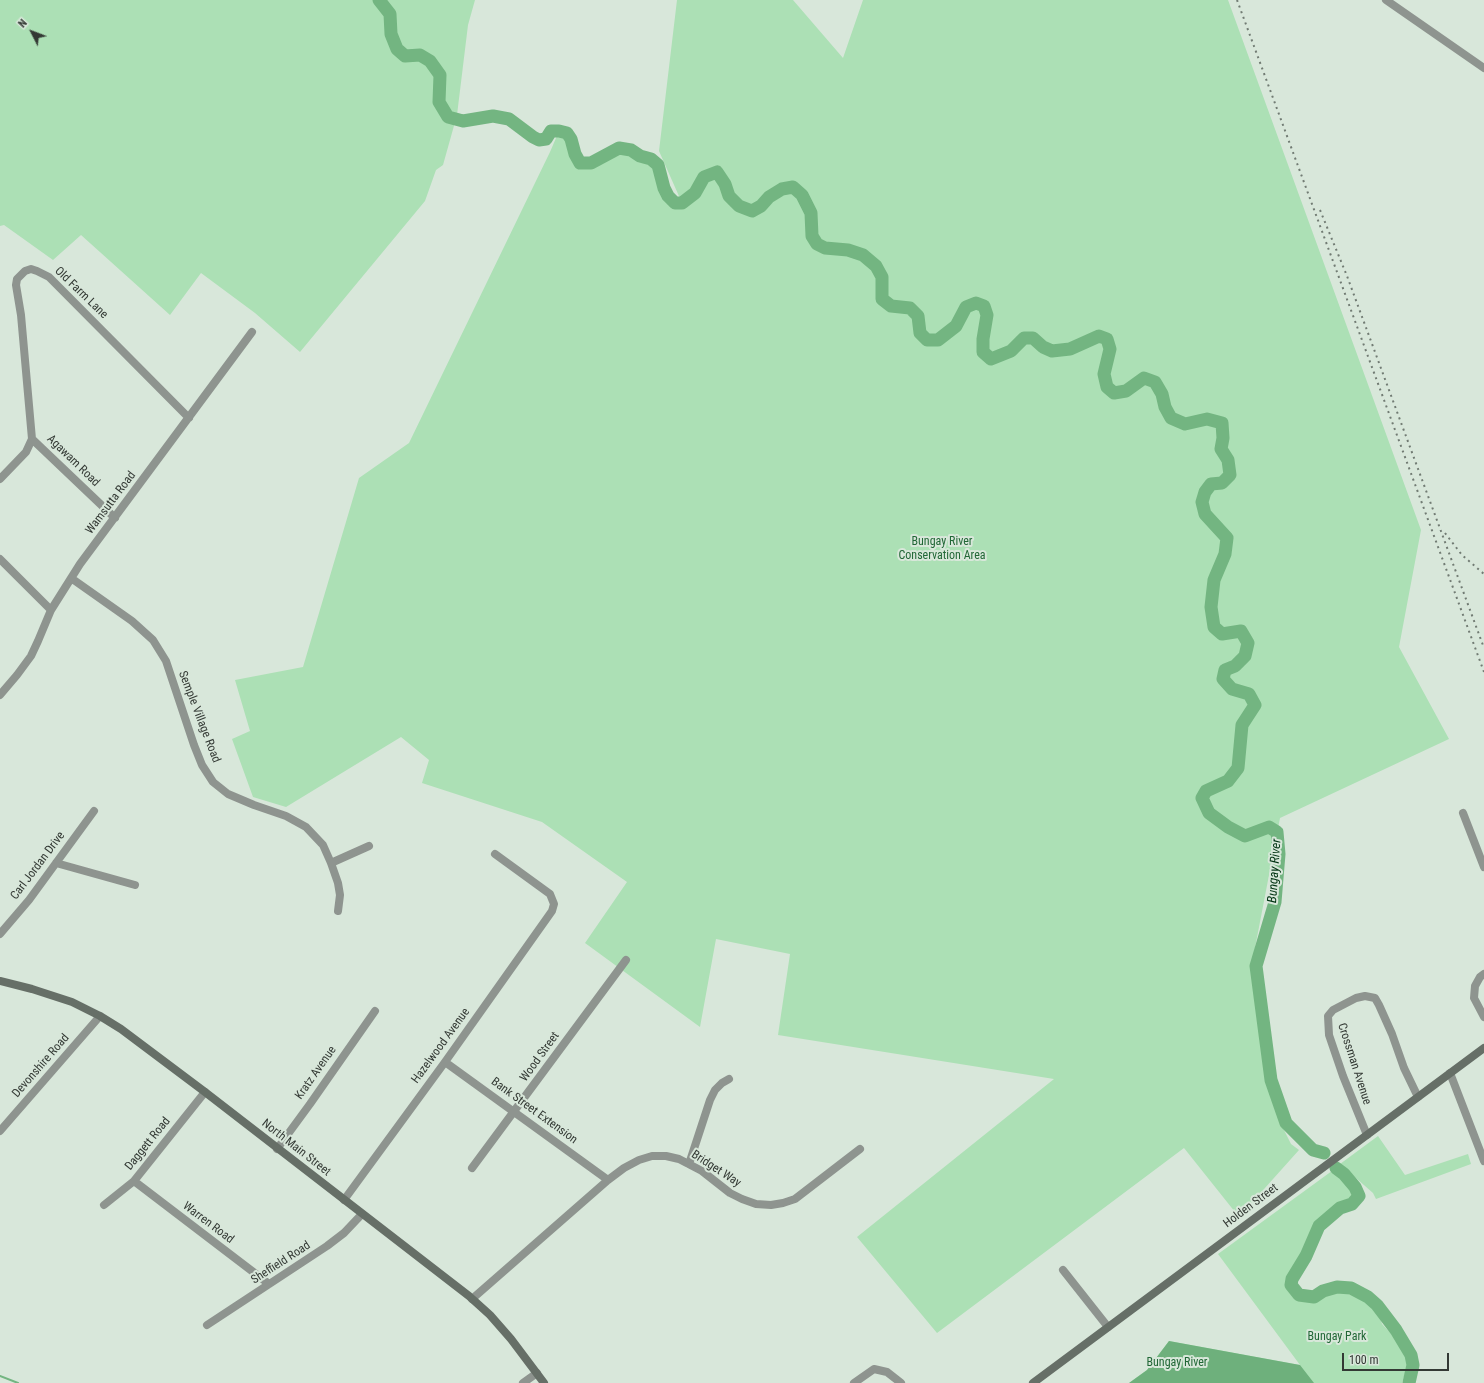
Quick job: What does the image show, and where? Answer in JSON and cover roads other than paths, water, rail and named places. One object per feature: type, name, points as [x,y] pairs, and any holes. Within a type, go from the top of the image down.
[{"type":"main road","name":"North Main Street","points":[[0,981],[32,989],[65,1000],[100,1016],[121,1029],[443,1275],[472,1299],[511,1339],[544,1383]]},
{"type":"main road","name":"Holden Street","points":[[1033,1383],[1484,1048]]},
{"type":"street","points":[[1386,0],[1484,68]]},
{"type":"street","name":"Old Farm Lane","points":[[32,439],[21,315],[16,285],[17,279],[21,274],[31,269],[49,277],[189,418]]},
{"type":"street","name":"Wamsutta Road","points":[[0,695],[18,675],[30,656],[51,610],[71,578],[252,332]]},
{"type":"street","points":[[0,479],[26,452],[32,439]]},
{"type":"street","name":"Agawam Road","points":[[32,439],[115,518]]},
{"type":"street","points":[[0,559],[51,610]]},
{"type":"street","name":"Semple Village Road","points":[[71,578],[132,621],[153,640],[166,661],[194,745],[202,765],[213,782],[228,794],[286,816],[306,827],[323,845],[331,863],[340,895],[338,911]]},
{"type":"street","name":"Carl Jordan Drive","points":[[0,934],[29,900],[94,811]]},
{"type":"street","points":[[1463,813],[1484,867]]},
{"type":"street","points":[[331,863],[369,846]]},
{"type":"street","name":"Hazelwood Avenue","points":[[344,1200],[550,915],[554,904],[553,899],[546,890],[495,854]]},
{"type":"street","points":[[56,863],[136,885]]},
{"type":"street","name":"Wood Street","points":[[472,1168],[626,960]]},
{"type":"street","points":[[1484,974],[1480,977],[1475,986],[1474,998],[1484,1018]]},
{"type":"street","name":"Crossman Avenue","points":[[1367,1135],[1343,1076],[1329,1035],[1327,1024],[1328,1016],[1333,1010],[1356,998],[1365,996],[1375,998],[1392,1034],[1404,1068],[1418,1098]]},
{"type":"street","name":"Kratz Avenue","points":[[277,1149],[375,1010]]},
{"type":"street","name":"Devonshire Road","points":[[0,1131],[100,1016]]},
{"type":"street","name":"Bank Street Extension","points":[[445,1062],[608,1180]]},
{"type":"street","points":[[1450,1074],[1484,1161]]},
{"type":"street","points":[[689,1164],[710,1100],[715,1090],[729,1079]]},
{"type":"street","name":"Daggett Road","points":[[104,1205],[134,1181],[205,1092]]},
{"type":"street","name":"Bridget Way","points":[[472,1299],[608,1180],[624,1168],[639,1160],[652,1156],[666,1156],[679,1159],[702,1171],[730,1193],[742,1199],[756,1204],[772,1205],[795,1199],[860,1149]]},
{"type":"street","name":"Warren Road","points":[[134,1181],[269,1284]]},
{"type":"street","name":"Sheffield Road","points":[[207,1325],[328,1246],[344,1233],[362,1214]]},
{"type":"street","points":[[1063,1270],[1108,1327]]},
{"type":"street","points":[[854,1383],[874,1369],[887,1372],[901,1383]]},
{"type":"street","points":[[523,1383],[537,1373]]},
{"type":"waterway","name":"Bungay River","points":[[379,0],[390,14],[391,34],[397,49],[405,56],[420,55],[430,61],[440,75],[439,102],[448,117],[463,121],[493,116],[509,119],[539,140],[546,139],[551,131],[567,133],[571,139],[575,154],[580,163],[591,163],[619,148],[631,150],[640,156],[651,159],[658,165],[664,188],[668,196],[675,203],[682,203],[695,193],[704,177],[717,172],[725,184],[729,196],[739,206],[752,211],[761,206],[769,197],[782,189],[793,187],[802,195],[811,213],[812,236],[817,244],[825,248],[848,250],[863,255],[876,266],[882,277],[882,299],[891,306],[910,308],[918,316],[920,333],[927,340],[938,340],[956,326],[966,307],[976,303],[984,306],[987,315],[983,339],[983,352],[991,359],[1011,351],[1024,338],[1033,338],[1043,347],[1052,351],[1070,349],[1099,336],[1107,339],[1110,349],[1104,374],[1107,387],[1114,393],[1126,391],[1144,378],[1155,382],[1162,394],[1165,407],[1171,418],[1185,424],[1207,419],[1222,423],[1223,438],[1221,449],[1228,460],[1230,475],[1222,483],[1211,484],[1205,492],[1202,502],[1205,514],[1227,538],[1225,554],[1214,580],[1211,607],[1214,627],[1222,634],[1241,631],[1248,643],[1245,656],[1235,666],[1225,670],[1223,679],[1232,689],[1249,694],[1255,705],[1242,725],[1238,768],[1228,781],[1206,791],[1202,798],[1209,813],[1228,827],[1245,836],[1269,827],[1277,832],[1279,854],[1275,902],[1256,966],[1271,1080],[1286,1123],[1313,1150],[1324,1153]]},
{"type":"waterway","name":"Bungay River","points":[[1336,1168],[1344,1174],[1355,1187],[1359,1196],[1352,1204],[1340,1208],[1319,1226],[1306,1256],[1292,1279],[1291,1285],[1299,1295],[1314,1297],[1323,1291],[1337,1287],[1351,1288],[1368,1297],[1377,1305],[1396,1330],[1411,1355],[1413,1365],[1409,1383]]},
{"type":"waterway","points":[[0,1376],[18,1383]]},
{"type":"railway","points":[[1237,0],[1484,672]]},
{"type":"railway","points":[[1320,210],[1347,276],[1484,648]]},
{"type":"railway","points":[[1445,533],[1462,555],[1484,574]]},
{"type":"park label","name":"Bungay River Conservation Area","points":[[942,549]]},
{"type":"park label","name":"Bungay Park","points":[[1337,1337]]}]
